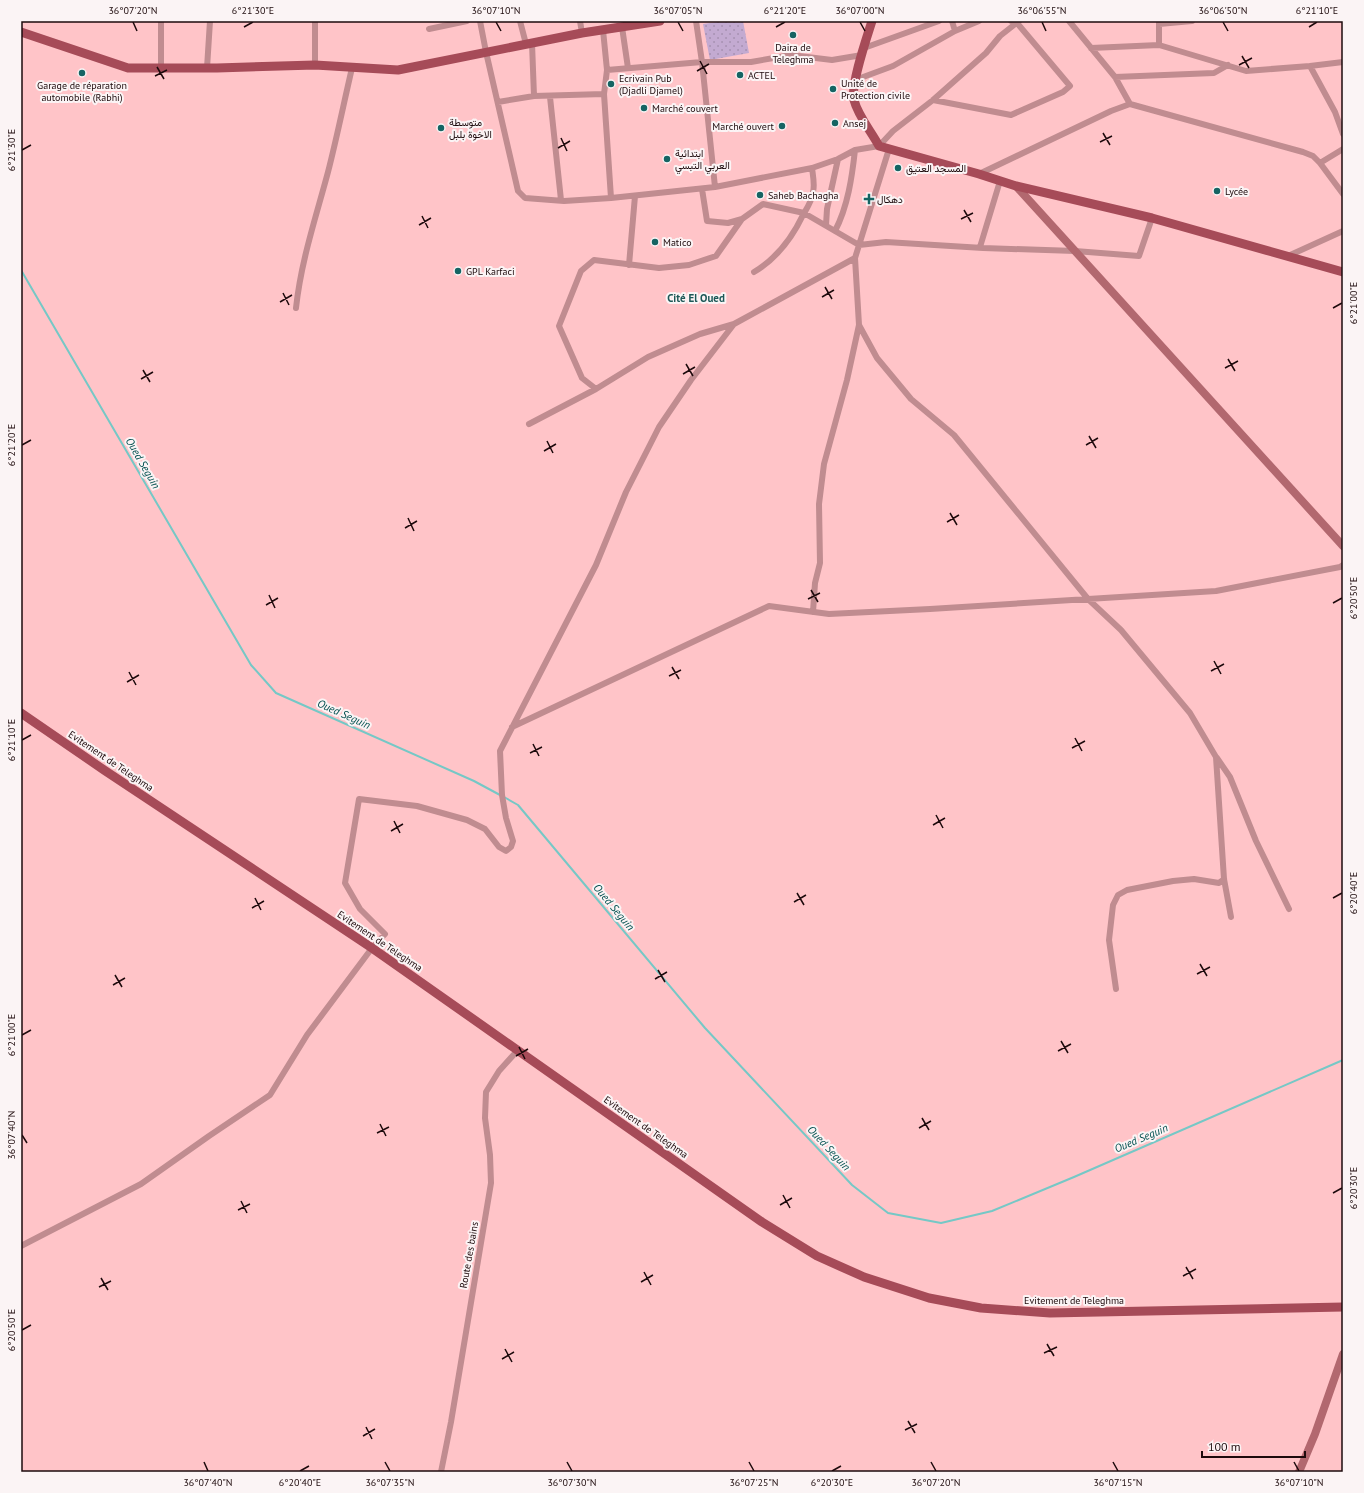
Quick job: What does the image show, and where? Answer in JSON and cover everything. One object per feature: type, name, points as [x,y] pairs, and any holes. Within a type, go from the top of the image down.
[{"type":"main road","points":[[22,33],[128,68],[207,68],[315,65],[398,70],[582,32],[660,21]]},
{"type":"main road","points":[[872,21],[855,80],[853,98],[858,111],[879,146],[1000,180],[1016,186],[1152,218],[1343,272]]},
{"type":"main road","points":[[1016,186],[1343,546]]},
{"type":"main road","name":"Evitement de Teleghma","points":[[21,713],[372,948],[762,1222],[817,1256],[864,1277],[929,1298],[981,1308],[1050,1313],[1343,1307]]},
{"type":"main road","points":[[1299,1472],[1315,1434],[1343,1354]]},
{"type":"street","points":[[161,21],[161,67]]},
{"type":"street","points":[[207,68],[210,21]]},
{"type":"street","points":[[315,21],[315,65]]},
{"type":"street","points":[[429,29],[467,21]]},
{"type":"street","points":[[480,21],[518,191],[520,195],[525,198],[561,200],[611,198],[702,189],[812,168],[838,160],[855,150],[879,146],[893,131],[933,100],[986,53],[1000,36],[1015,22],[1070,86],[1063,92],[1011,115],[933,100]]},
{"type":"street","points":[[520,21],[529,43],[534,96]]},
{"type":"street","points":[[580,21],[582,32]]},
{"type":"street","points":[[696,21],[702,62],[715,187]]},
{"type":"street","points":[[608,70],[702,62],[751,62],[791,55],[832,60],[864,51],[939,21]]},
{"type":"street","points":[[952,21],[955,31]]},
{"type":"street","points":[[855,80],[893,66],[955,31],[979,21]]},
{"type":"street","points":[[1069,21],[1115,77],[1130,104]]},
{"type":"street","points":[[1159,45],[1159,22],[1192,21]]},
{"type":"street","points":[[622,27],[628,68]]},
{"type":"street","points":[[602,30],[608,70],[604,94],[611,198]]},
{"type":"street","points":[[1091,48],[1159,45],[1228,65],[1246,72],[1343,62]]},
{"type":"street","points":[[1115,77],[1214,74],[1228,65]]},
{"type":"street","points":[[1310,66],[1335,112],[1343,134]]},
{"type":"street","points":[[296,308],[307,246],[328,172],[352,68]]},
{"type":"street","points":[[498,102],[534,96],[550,97],[604,94]]},
{"type":"street","points":[[550,97],[561,200]]},
{"type":"street","points":[[979,174],[1111,111],[1130,104],[1313,156],[1343,194]]},
{"type":"street","points":[[813,612],[815,583],[820,563],[819,504],[824,464],[847,380],[859,325],[855,258],[889,149]]},
{"type":"street","points":[[1320,163],[1343,149]]},
{"type":"street","points":[[835,231],[841,219],[853,173],[855,150]]},
{"type":"street","points":[[826,225],[827,209],[838,160]]},
{"type":"street","points":[[754,272],[766,264],[782,248],[797,227],[809,205],[813,192],[812,168]]},
{"type":"street","points":[[980,248],[1000,180]]},
{"type":"street","points":[[702,189],[707,221],[728,223],[742,219]]},
{"type":"street","points":[[629,265],[635,196]]},
{"type":"street","points":[[596,389],[582,378],[559,326],[582,271],[594,260],[659,268],[689,265],[716,256],[742,219],[763,204],[804,213],[859,245],[886,242],[980,248],[1075,251],[1139,256],[1152,218]]},
{"type":"street","points":[[1287,257],[1343,231]]},
{"type":"street","points":[[529,424],[596,389],[648,357],[700,334],[734,324],[855,258]]},
{"type":"street","points":[[21,1246],[141,1184],[270,1095],[307,1035],[384,934],[360,909],[345,883],[359,799],[416,806],[467,820],[485,829],[499,847],[506,851],[511,847],[513,841],[506,818],[500,775],[500,750],[596,565],[626,492],[659,428],[691,380],[734,324]]},
{"type":"street","points":[[859,325],[877,358],[911,399],[954,435],[1088,599],[1122,630],[1190,713],[1230,777],[1256,841],[1289,909]]},
{"type":"street","points":[[512,727],[769,606],[829,614],[1216,591],[1340,567],[1343,565]]},
{"type":"street","points":[[1216,756],[1224,879],[1231,917]]},
{"type":"street","points":[[1116,989],[1109,940],[1113,905],[1118,895],[1127,890],[1173,881],[1194,878],[1218,883],[1224,879]]},
{"type":"street","name":"Route des bains","points":[[441,1472],[492,1183],[485,1118],[486,1092],[500,1071],[518,1050]]},
{"type":"shaded area","points":[[723,21],[743,21],[749,53],[710,60],[703,24]]},
{"type":"waterway","name":"Oued Seguin","points":[[21,270],[251,665],[276,693],[474,781],[500,795]]},
{"type":"waterway","name":"Oued Seguin","points":[[504,797],[518,805],[705,1028],[852,1185],[888,1213],[941,1223],[992,1211],[1343,1060]]},
{"type":"place","name":"Daira de Teleghma","points":[[793,35]]},
{"type":"place","name":"Garage de réparation automobile (Rabhi)","points":[[82,73]]},
{"type":"place","name":"ACTEL","points":[[740,75]]},
{"type":"place","name":"Ecrivain Pub (Djadli Djamel)","points":[[611,84]]},
{"type":"place","name":"Unité de Protection civile","points":[[833,89]]},
{"type":"place","name":"Marché couvert","points":[[644,108]]},
{"type":"place","name":"Ansej","points":[[835,123]]},
{"type":"place","name":"Marché ouvert","points":[[782,126]]},
{"type":"place","name":"متوسطة الاخوة بلبل","points":[[441,128]]},
{"type":"place","name":"ابتدائية العربي التبسي","points":[[667,159]]},
{"type":"place","name":"المسجد العتيق","points":[[898,168]]},
{"type":"place","name":"Lycée","points":[[1217,191]]},
{"type":"place","name":"Saheb Bachagha","points":[[760,195]]},
{"type":"place","name":"دهكال","points":[[869,199]]},
{"type":"place","name":"Matico","points":[[655,242]]},
{"type":"place","name":"GPL Karfaci","points":[[458,271]]},
{"type":"district","name":"Cité El Oued","points":[[696,298]]}]
